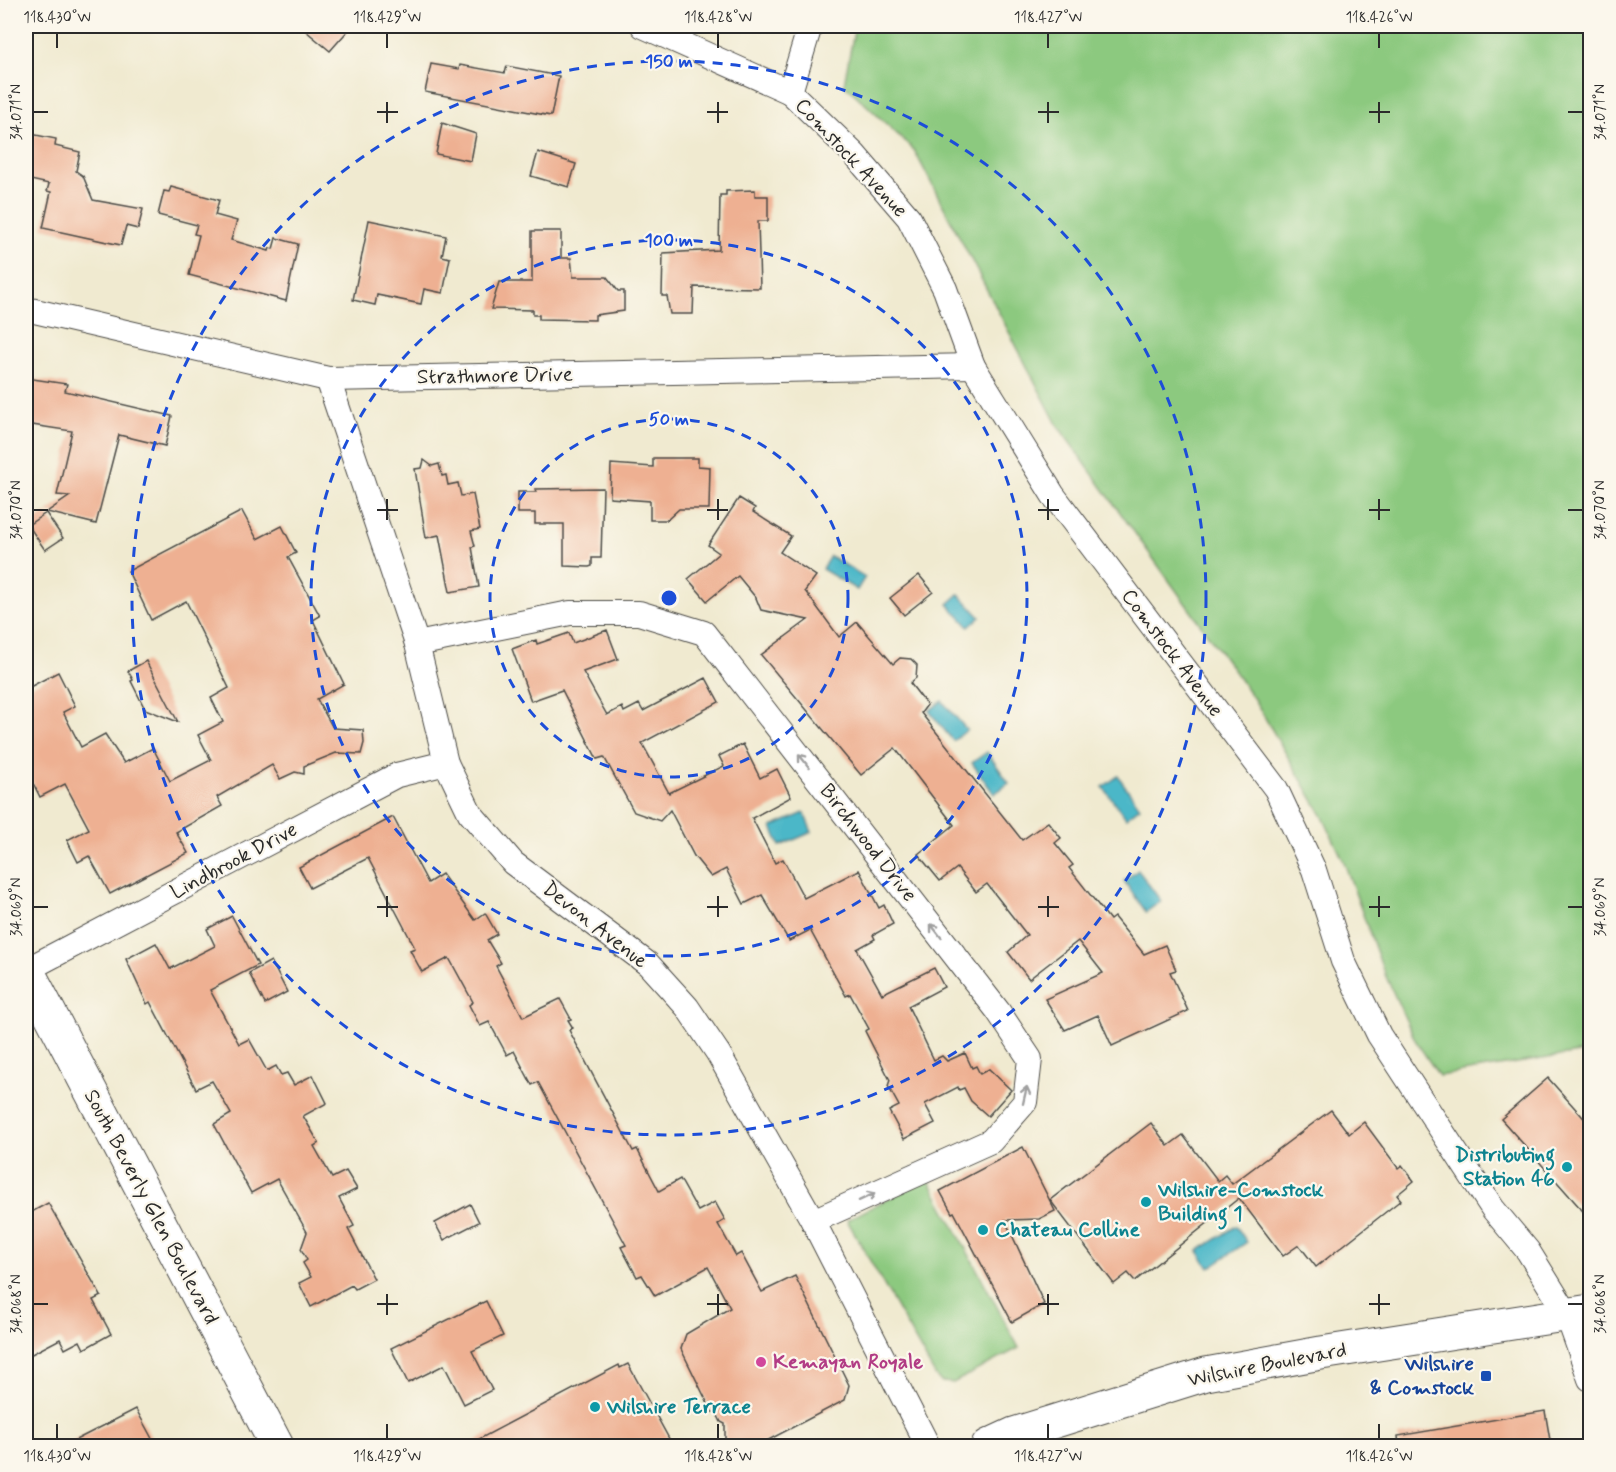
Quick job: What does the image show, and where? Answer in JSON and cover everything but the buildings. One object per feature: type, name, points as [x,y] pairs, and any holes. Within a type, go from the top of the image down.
[{"type":"main road","name":"South Beverly Glen Boulevard","points":[[26,969],[277,1446]]},
{"type":"main road","name":"Wilshire Boulevard","points":[[988,1446],[1014,1434],[1206,1374],[1321,1353],[1579,1313]]},
{"type":"street","name":"Comstock Avenue","points":[[643,26],[790,92],[854,154],[909,218],[945,289],[973,366],[1053,495],[1276,789],[1314,870],[1343,961],[1379,1035],[1493,1209],[1579,1313],[1590,1380]]},
{"type":"street","points":[[790,92],[810,26]]},
{"type":"street","name":"Strathmore Drive","points":[[26,309],[328,379],[973,366]]},
{"type":"street","name":"Devon Avenue","points":[[328,379],[417,644],[446,763],[470,813],[513,863],[648,964],[687,1007],[718,1053],[813,1221],[928,1446]]},
{"type":"street","name":"Birchwood Drive","points":[[417,644],[570,613],[639,613],[704,633],[998,1011],[1030,1059],[1025,1102],[991,1141],[813,1221]]},
{"type":"street","name":"Lindbrook Drive","points":[[26,969],[397,775],[446,763]]},
{"type":"green space","points":[[855,26],[1590,26],[1590,1051],[1439,1076],[1415,1040],[1383,970],[1344,862],[1322,815],[1254,699],[1058,426],[914,150],[844,84]]},
{"type":"green space","points":[[928,1178],[1019,1348],[953,1383],[941,1382],[935,1375],[847,1220]]},
{"type":"water","points":[[830,556],[865,577],[857,590],[822,569]]},
{"type":"water","points":[[959,594],[980,617],[969,627],[948,604]]},
{"type":"water","points":[[942,701],[967,730],[953,741],[929,711]]},
{"type":"water","points":[[987,752],[1009,783],[994,794],[972,763]]},
{"type":"water","points":[[1118,776],[1140,807],[1126,818],[1103,787]]},
{"type":"water","points":[[804,813],[812,832],[780,846],[772,827]]},
{"type":"water","points":[[1138,870],[1161,901],[1146,912],[1124,881]]},
{"type":"water","points":[[1236,1226],[1247,1242],[1209,1268],[1198,1251]]},
{"type":"place","name":"Distributing Station 46","points":[[1567,1167]]},
{"type":"place","name":"Wilshire-Comstock Building 1","points":[[1146,1202]]},
{"type":"place","name":"Chateau Colline","points":[[983,1230]]},
{"type":"place","name":"Kemayan Royale","points":[[761,1362]]},
{"type":"place","name":"Wilshire & Comstock","points":[[1486,1376]]},
{"type":"place","name":"Wilshire Terrace","points":[[595,1407]]}]
